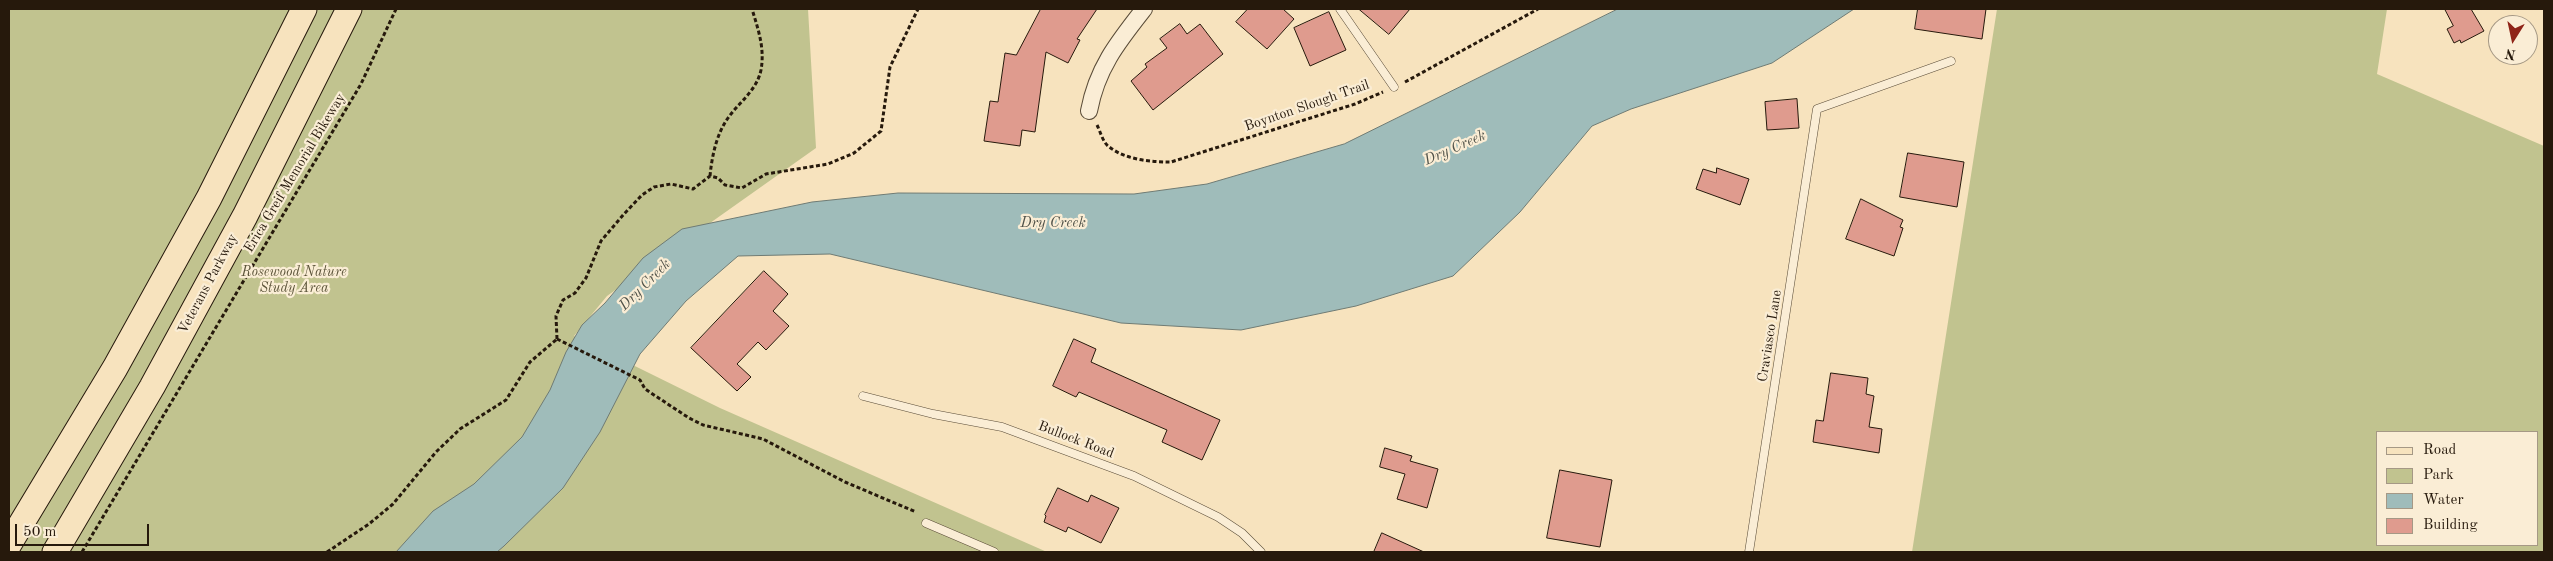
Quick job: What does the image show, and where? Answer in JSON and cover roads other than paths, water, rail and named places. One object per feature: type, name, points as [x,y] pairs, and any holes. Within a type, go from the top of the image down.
[{"type":"main road","points":[[9,544],[115,368],[205,207],[304,9]]},
{"type":"main road","name":"Veterans Parkway","points":[[55,552],[152,387],[231,241],[350,9]]},
{"type":"street","points":[[1089,111],[1093,86],[1103,66],[1119,41],[1144,9]]},
{"type":"lane","points":[[1340,9],[1394,87]]},
{"type":"lane","name":"Craviasco Lane","points":[[1749,552],[1817,109],[1951,61]]},
{"type":"lane","name":"Bullock Road","points":[[863,396],[933,414],[1002,427],[1134,476],[1218,517],[1242,533],[1261,552]]},
{"type":"lane","points":[[926,523],[994,552]]},
{"type":"water","name":"Dry Creek","points":[[1618,9],[1854,9],[1772,63],[1631,109],[1592,126],[1520,212],[1453,276],[1356,306],[1241,330],[1121,323],[830,254],[738,256],[686,301],[640,354],[600,432],[563,488],[504,546],[497,552],[396,552],[433,511],[474,484],[522,437],[550,390],[566,352],[582,325],[605,303],[643,258],[682,229],[812,202],[898,193],[1134,194],[1207,184],[1344,144]]},
{"type":"park label","name":"Rosewood Nature Study Area","points":[[294,280]]}]
